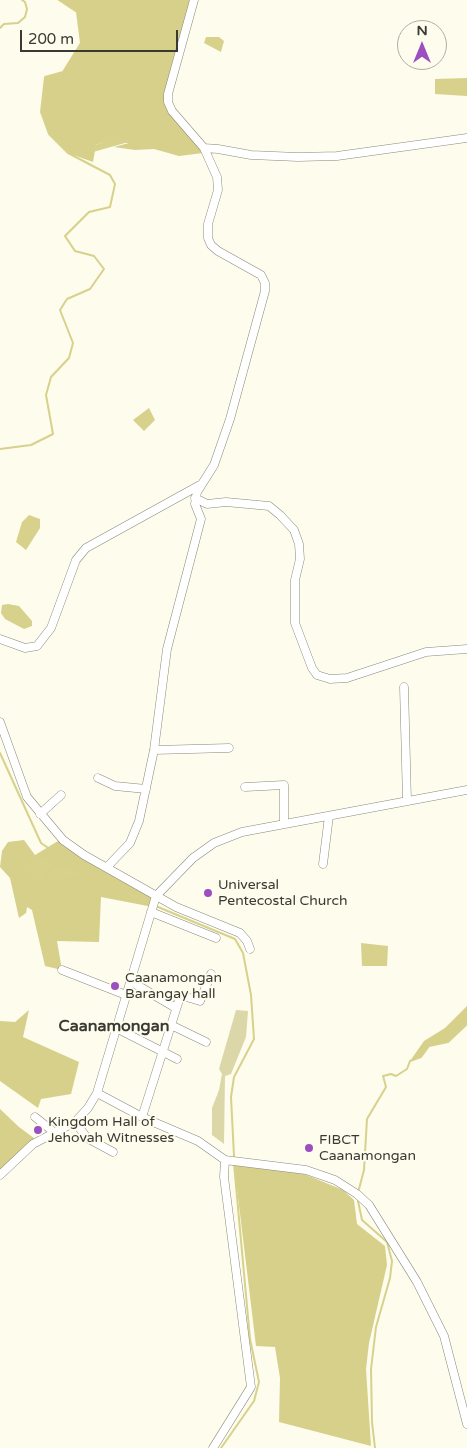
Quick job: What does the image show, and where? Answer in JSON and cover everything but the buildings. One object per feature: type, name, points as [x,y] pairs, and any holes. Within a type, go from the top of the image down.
[{"type":"street","points":[[107,868],[134,836],[154,750],[167,649],[201,519],[195,504],[195,498],[200,485],[214,465],[230,419],[265,291],[265,283],[261,275],[218,251],[211,245],[208,238],[208,224],[218,190],[217,177],[204,148],[172,111],[168,102],[168,94],[194,0]]},
{"type":"street","points":[[204,148],[218,148],[251,155],[337,156],[467,138]]},
{"type":"street","points":[[0,639],[25,648],[37,646],[51,628],[76,560],[86,548],[200,485]]},
{"type":"street","points":[[195,498],[207,504],[226,502],[269,506],[294,530],[299,544],[300,559],[299,570],[295,580],[295,622],[312,668],[317,675],[330,679],[347,678],[426,652],[467,649]]},
{"type":"street","points":[[404,687],[407,801]]},
{"type":"street","points":[[0,722],[27,797],[68,845],[183,910],[231,928],[247,940],[250,948]]},
{"type":"street","points":[[154,750],[229,748]]},
{"type":"street","points":[[98,778],[115,786],[146,789]]},
{"type":"street","points":[[245,787],[284,785],[284,824]]},
{"type":"street","points":[[0,1175],[29,1147],[75,1122],[88,1108],[97,1093],[156,896],[180,870],[214,843],[242,832],[467,790]]},
{"type":"street","points":[[40,814],[61,794]]},
{"type":"street","points":[[323,864],[329,816]]},
{"type":"street","points":[[151,912],[216,938]]},
{"type":"street","points":[[62,970],[126,996]]},
{"type":"street","points":[[142,1117],[181,996],[200,1001],[211,974]]},
{"type":"street","points":[[130,981],[176,1008]]},
{"type":"street","points":[[171,1025],[206,1042]]},
{"type":"street","points":[[116,1028],[177,1059]]},
{"type":"street","points":[[97,1093],[142,1117],[198,1141],[224,1160],[306,1170],[322,1174],[346,1185],[368,1205],[418,1282],[444,1336],[467,1424]]},
{"type":"street","points":[[35,1117],[55,1133]]},
{"type":"street","points":[[75,1122],[87,1138],[113,1152]]},
{"type":"street","points":[[213,1448],[251,1387],[224,1177],[224,1160]]},
{"type":"shaded area","points":[[59,0],[195,0],[168,102],[204,148],[203,153],[179,156],[154,149],[135,150],[114,147],[129,143],[103,142],[96,145],[93,162],[68,153],[49,134],[41,112],[45,77],[63,72],[81,43],[77,12]]},
{"type":"shaded area","points":[[206,37],[219,37],[224,41],[221,52],[204,43]]},
{"type":"shaded area","points":[[467,78],[467,96],[435,94],[435,79]]},
{"type":"shaded area","points":[[105,136],[123,137],[132,141],[93,152],[96,145],[103,142]]},
{"type":"shaded area","points":[[149,408],[155,420],[144,431],[133,420]]},
{"type":"shaded area","points":[[29,515],[40,519],[40,528],[26,550],[16,542],[22,522]]},
{"type":"shaded area","points":[[2,605],[19,606],[32,621],[32,626],[24,629],[5,619],[1,613]]},
{"type":"shaded area","points":[[24,840],[35,855],[58,841],[156,896],[153,907],[101,897],[99,942],[57,941],[62,970],[45,966],[32,910],[27,907],[26,913],[19,918],[10,878],[0,867],[2,851],[8,842]]},
{"type":"shaded area","points":[[37,857],[49,858],[51,863],[43,878],[34,881],[21,867]]},
{"type":"shaded area","points":[[57,865],[81,874],[66,879],[45,879]]},
{"type":"shaded area","points":[[361,943],[388,946],[387,966],[362,966]]},
{"type":"shaded area","points":[[467,1006],[467,1024],[448,1042],[429,1046],[421,1057],[410,1061],[424,1041],[445,1028]]},
{"type":"shaded area","points":[[29,1010],[23,1037],[79,1062],[71,1094],[41,1099],[38,1108],[0,1081],[0,1021],[15,1022]]},
{"type":"shaded area","points":[[236,1010],[248,1011],[246,1037],[231,1074],[225,1076],[224,1144],[212,1135],[212,1108],[219,1090],[222,1074],[219,1069]]},
{"type":"shaded area","points":[[0,1109],[19,1127],[38,1141],[0,1175]]},
{"type":"shaded area","points":[[234,1164],[304,1174],[343,1190],[354,1200],[357,1224],[385,1246],[387,1265],[369,1343],[366,1369],[371,1446],[279,1422],[280,1378],[275,1347],[256,1346]]},
{"type":"waterway","points":[[0,28],[4,24],[18,23],[25,17],[27,9],[25,2],[22,0]]},
{"type":"waterway","points":[[0,449],[31,445],[53,434],[46,395],[51,377],[69,358],[73,343],[60,310],[67,299],[90,289],[104,269],[94,256],[75,251],[65,236],[89,212],[110,207],[115,184],[110,175],[68,153],[49,134],[41,112],[45,77],[63,72],[81,43],[77,12],[59,0]]},
{"type":"waterway","points":[[0,753],[41,843],[76,867],[150,904]]},
{"type":"waterway","points":[[158,907],[235,939],[243,953],[251,995],[254,1039],[234,1077],[231,1097],[234,1156]]},
{"type":"waterway","points":[[359,1189],[364,1170],[367,1119],[386,1087],[383,1076],[391,1074],[396,1076],[407,1069],[410,1061],[421,1057],[429,1046],[448,1042],[467,1024]]},
{"type":"waterway","points":[[221,1448],[254,1401],[259,1382],[250,1339],[234,1164]]},
{"type":"waterway","points":[[358,1201],[362,1220],[387,1242],[392,1261],[390,1278],[376,1327],[371,1369],[372,1422],[375,1448]]},
{"type":"place","name":"Universal Pentecostal Church","points":[[208,893]]},
{"type":"place","name":"Caanamongan Barangay hall","points":[[115,986]]},
{"type":"place","name":"Kingdom Hall of Jehovah Witnesses","points":[[38,1130]]},
{"type":"place","name":"FIBCT Caanamongan","points":[[309,1148]]},
{"type":"district","name":"Caanamongan","points":[[114,1027]]}]
